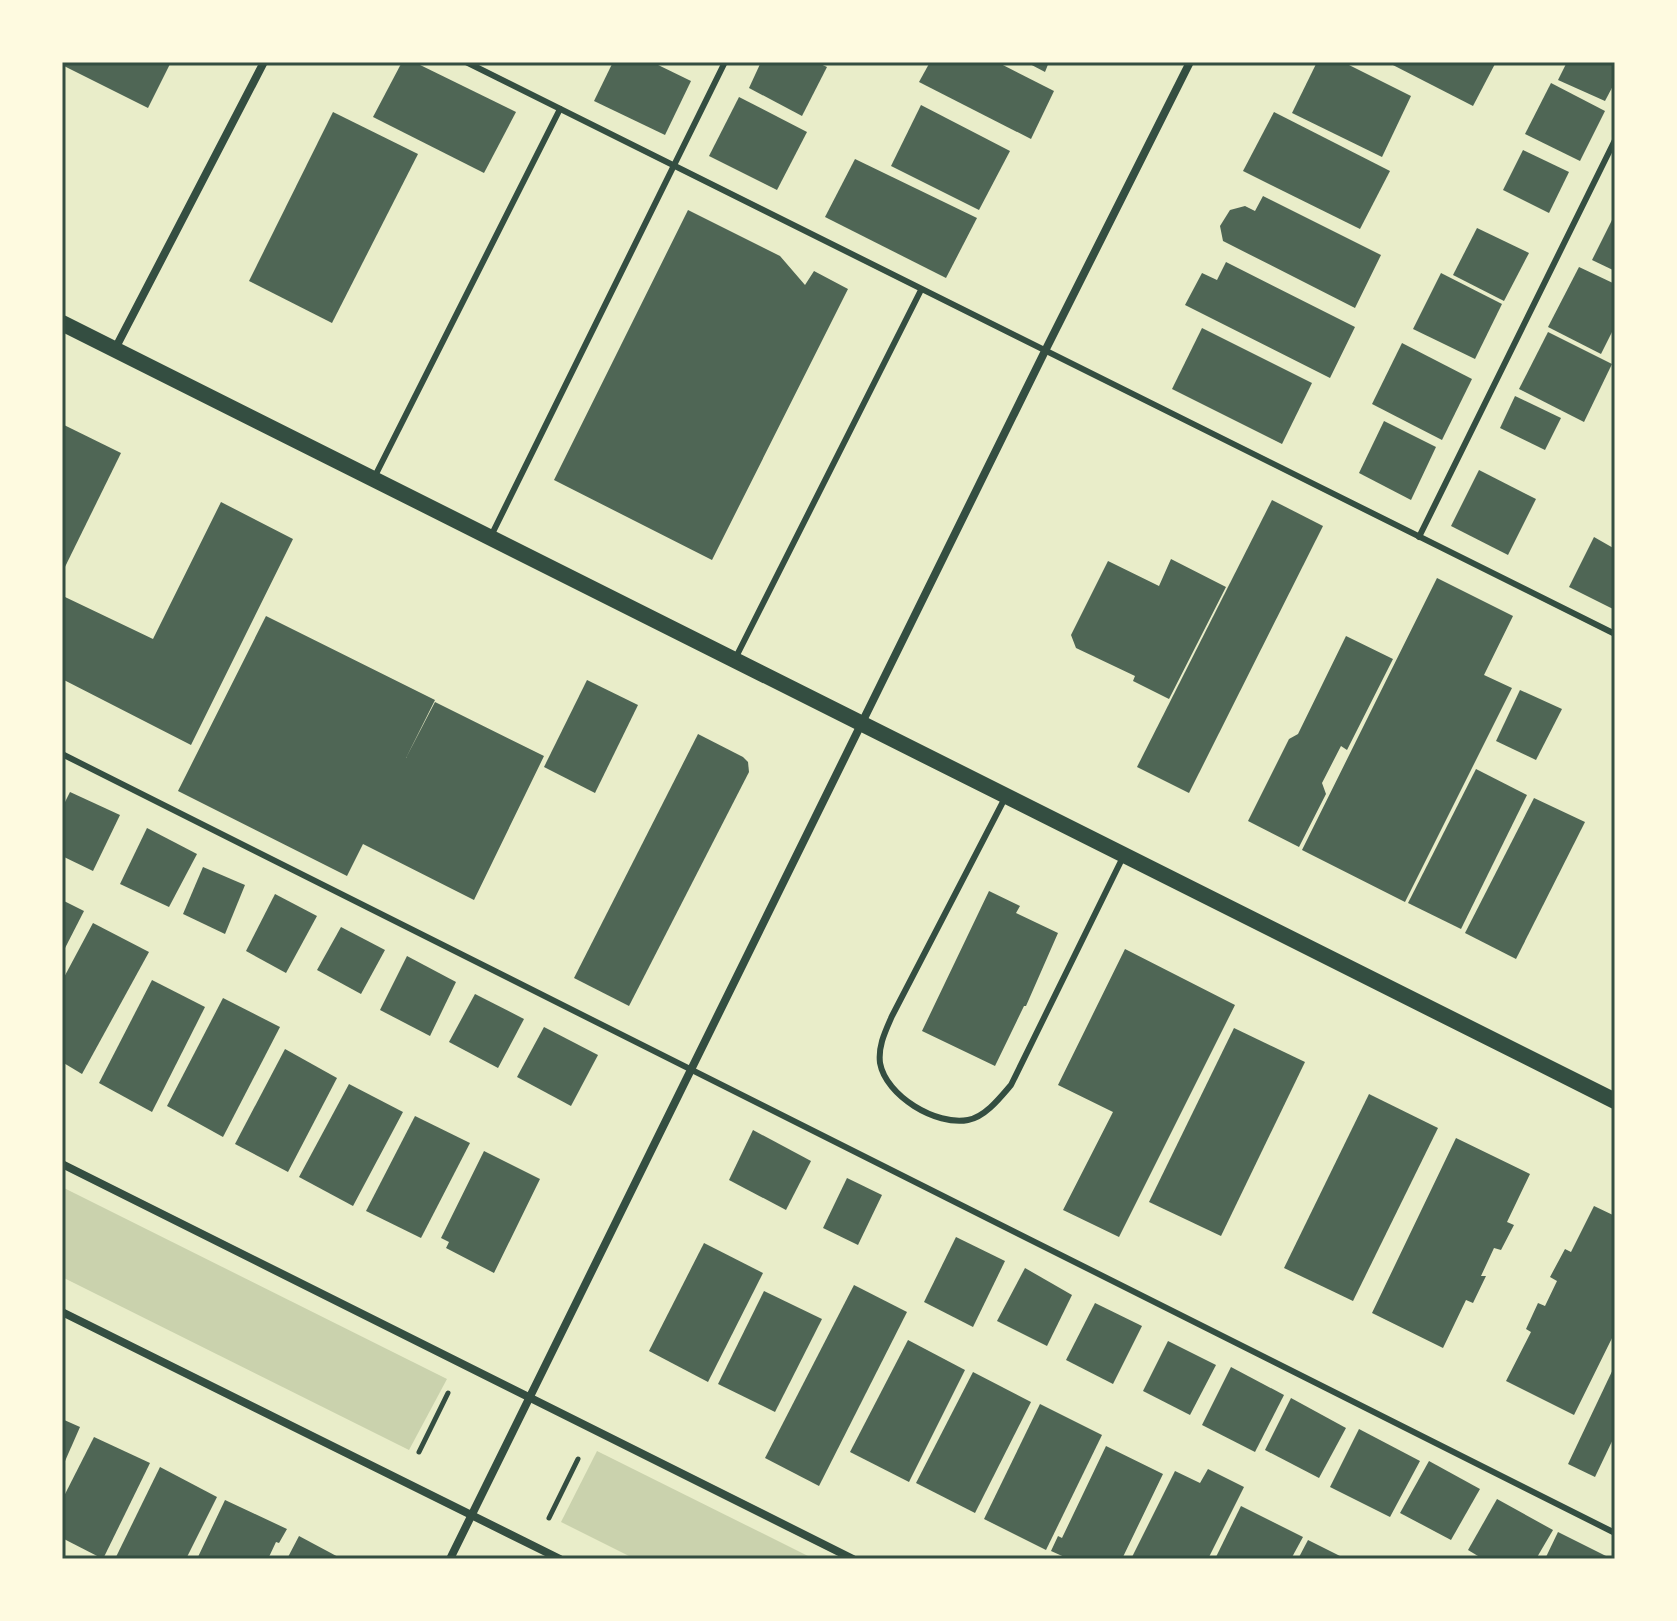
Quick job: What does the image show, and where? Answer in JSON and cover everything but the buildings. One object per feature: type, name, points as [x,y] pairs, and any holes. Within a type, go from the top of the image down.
[{"type":"main road","points":[[62,323],[1124,855],[1613,1094]]},
{"type":"street","points":[[115,349],[264,62]]},
{"type":"street","points":[[450,1559],[1190,62]]},
{"type":"street","points":[[62,1164],[853,1559]]},
{"type":"street","points":[[62,1312],[560,1559]]},
{"type":"lane","points":[[466,62],[1615,634]]},
{"type":"lane","points":[[490,537],[725,62]]},
{"type":"lane","points":[[374,479],[560,109]]},
{"type":"lane","points":[[1419,537],[1615,140]]},
{"type":"lane","points":[[735,660],[921,290]]},
{"type":"lane","points":[[62,754],[1615,1533]]},
{"type":"lane","points":[[1006,796],[880,1043],[880,1066],[893,1089],[914,1105],[942,1119],[969,1120],[993,1105],[1011,1085],[1124,855]]},
{"type":"path","points":[[416,1457],[452,1384]]},
{"type":"path","points":[[546,1523],[582,1451]]},
{"type":"green space","points":[[62,1187],[447,1379],[409,1450],[62,1277]]},
{"type":"green space","points":[[597,1451],[814,1559],[635,1559],[561,1522]]}]
